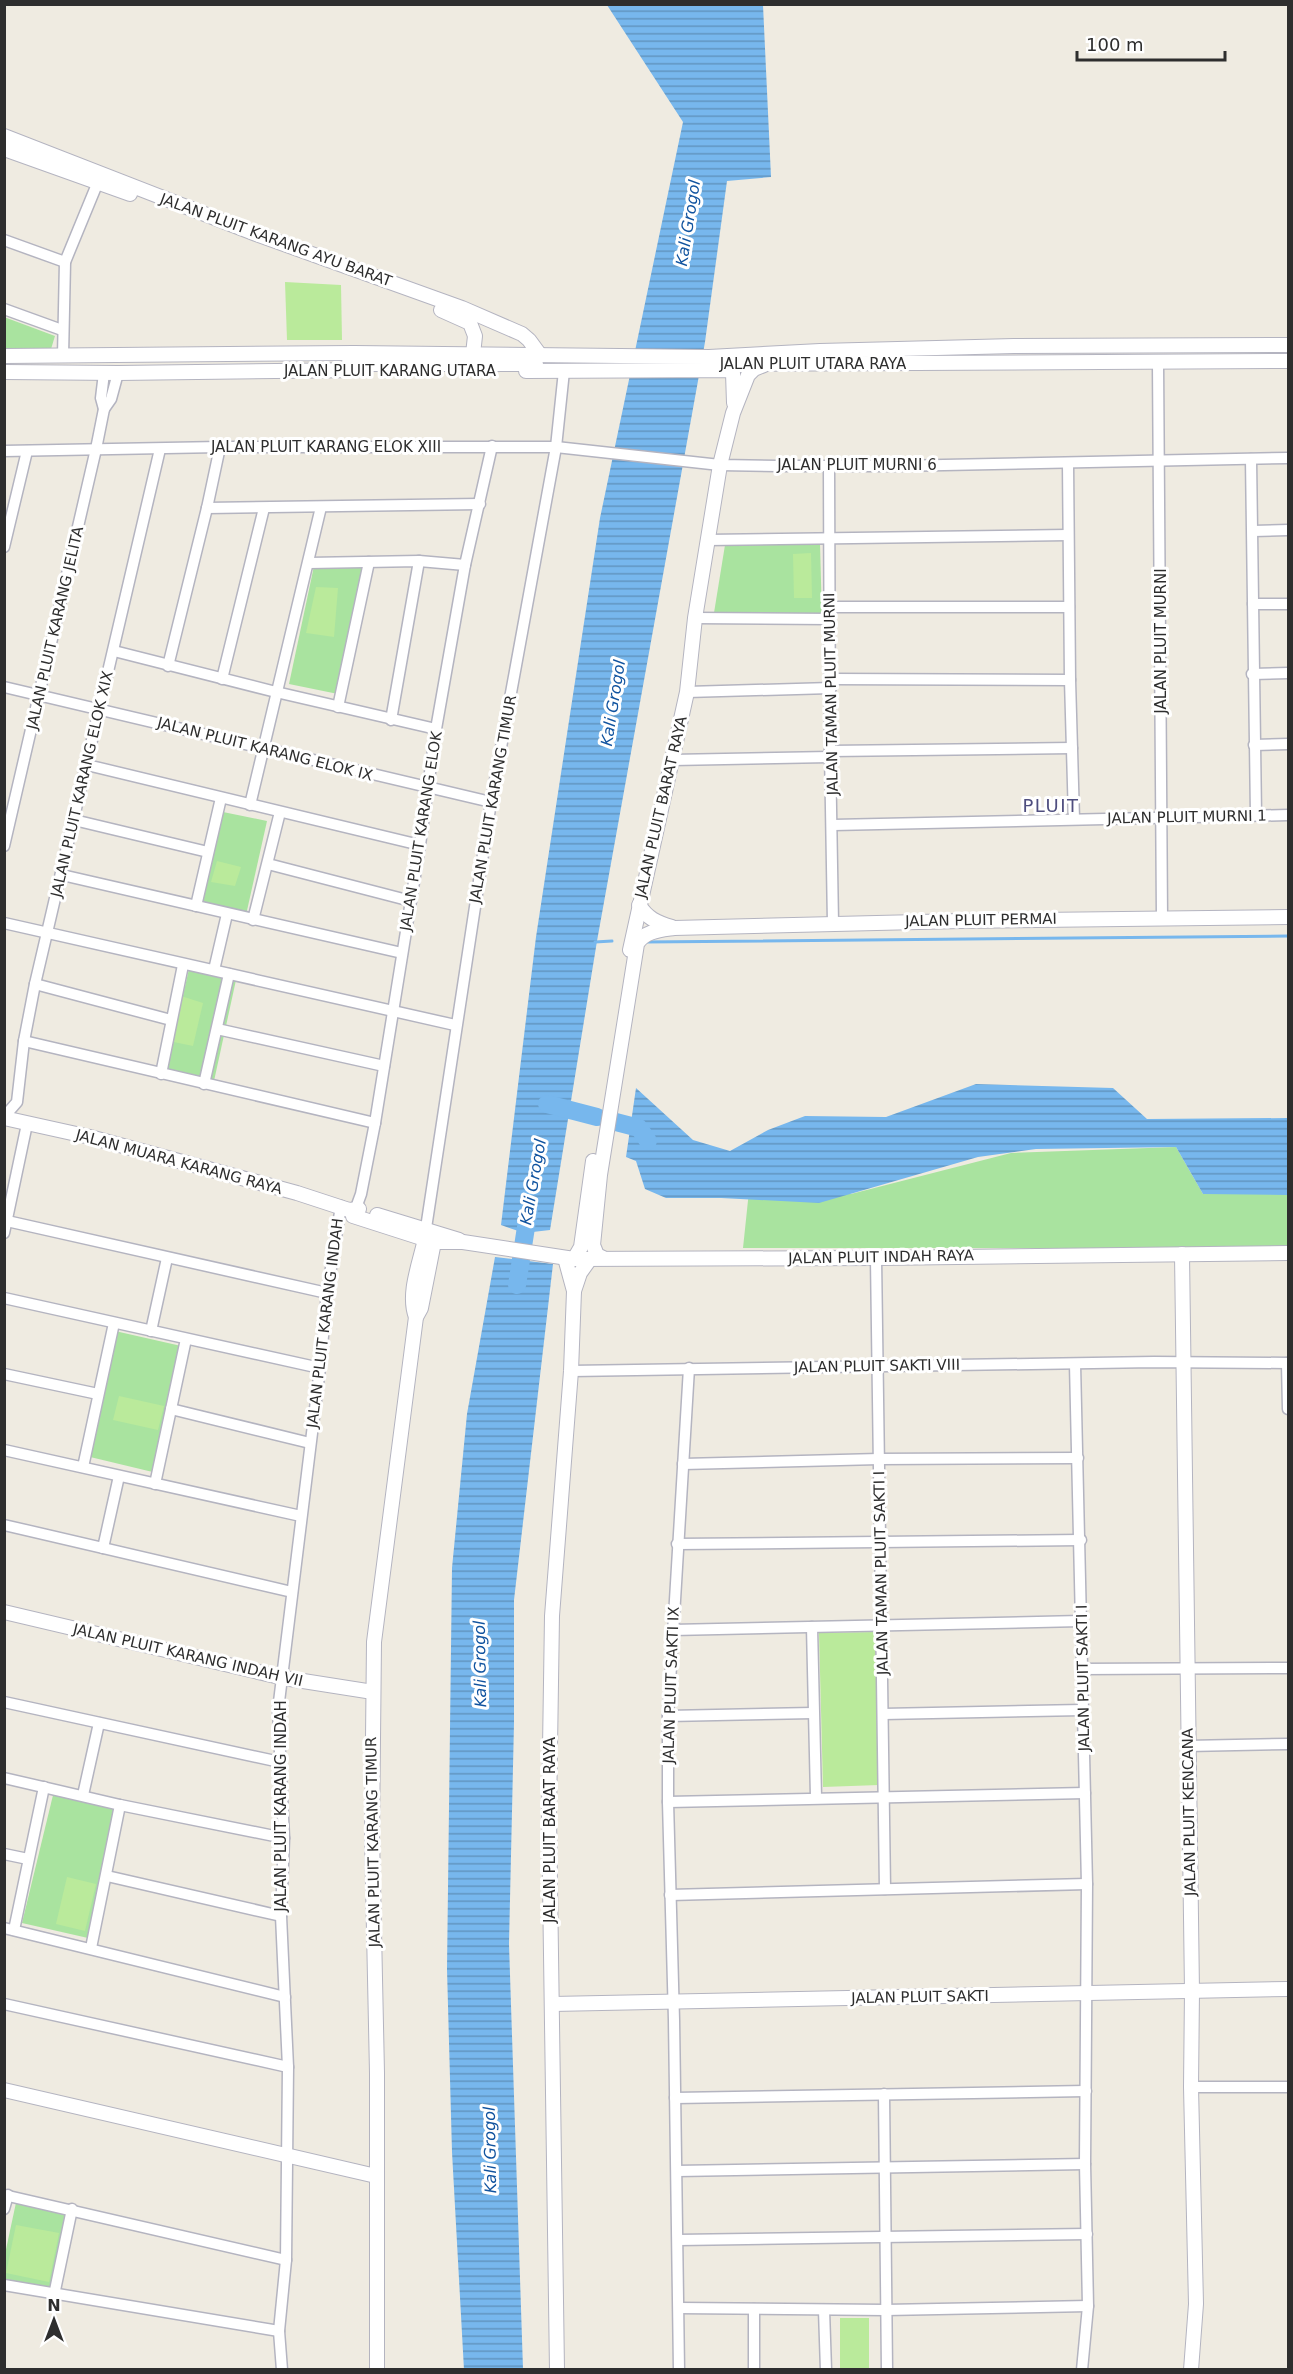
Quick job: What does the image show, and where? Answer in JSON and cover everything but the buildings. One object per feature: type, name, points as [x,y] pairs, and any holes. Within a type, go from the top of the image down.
[{"type":"street","name":"JALAN PLUIT KARANG AYU BARAT","points":[[4,136],[99,177],[468,321],[475,336],[473,354]]},
{"type":"street","name":"JALAN PLUIT KARANG AYU BARAT","points":[[4,149],[99,177],[462,308],[522,334],[540,355]]},
{"type":"street","points":[[63,356],[65,262],[99,177]]},
{"type":"street","points":[[4,240],[65,262]]},
{"type":"street","points":[[4,309],[62,330]]},
{"type":"street","name":"JALAN PLUIT UTARA RAYA","points":[[354,353],[349,359],[354,364],[615,368],[708,364],[820,351],[1014,346],[1288,345]]},
{"type":"street","points":[[1014,346],[1014,363]]},
{"type":"street","points":[[1162,363],[1166,346]]},
{"type":"street","points":[[174,372],[192,354]]},
{"type":"street","points":[[328,354],[339,370]]},
{"type":"street","name":"JALAN PLUIT KARANG UTARA","points":[[4,356],[473,354]]},
{"type":"street","name":"JALAN PLUIT UTARA RAYA","points":[[473,354],[764,365],[1288,362]]},
{"type":"street","name":"JALAN PLUIT MURNI","points":[[1162,363],[1159,461],[1162,918]]},
{"type":"street","points":[[708,364],[733,372],[735,394],[733,413]]},
{"type":"street","name":"JALAN PLUIT BARAT RAYA","points":[[574,1291],[564,1257],[581,1247],[590,1217],[602,1102],[639,905],[687,692],[695,618],[720,465],[733,413],[748,375],[754,369],[764,365]]},
{"type":"street","name":"JALAN PLUIT KARANG UTARA","points":[[4,372],[564,371],[615,368]]},
{"type":"street","name":"JALAN PLUIT KARANG TIMUR","points":[[377,2370],[377,2073],[372,1836],[374,1642],[416,1317],[421,1308],[455,1025],[491,802],[556,447],[564,371]]},
{"type":"street","name":"JALAN PLUIT KARANG JELITA","points":[[104,373],[101,398],[104,409]]},
{"type":"street","name":"JALAN PLUIT KARANG JELITA","points":[[4,846],[104,409],[111,399],[118,373]]},
{"type":"street","name":"JALAN PLUIT KARANG ELOK","points":[[350,1210],[375,1123],[420,845],[436,729],[465,566],[492,446]]},
{"type":"street","points":[[168,666],[220,447]]},
{"type":"street","name":"JALAN PLUIT KARANG ELOK XIII","points":[[4,451],[220,447],[556,447]]},
{"type":"street","name":"JALAN PLUIT MURNI 6","points":[[556,447],[720,465],[829,466],[1288,458]]},
{"type":"street","name":"JALAN PLUIT KARANG ELOK XIX","points":[[4,1118],[17,1102],[34,984],[62,875],[160,448]]},
{"type":"street","points":[[4,547],[9,510],[27,452]]},
{"type":"street","points":[[1251,459],[1252,674],[1256,815]]},
{"type":"street","points":[[1068,463],[1074,819]]},
{"type":"street","name":"JALAN TAMAN PLUIT MURNI","points":[[829,466],[833,923]]},
{"type":"street","points":[[207,508],[480,504]]},
{"type":"street","points":[[250,805],[321,507]]},
{"type":"street","points":[[222,679],[264,508]]},
{"type":"street","points":[[1253,531],[1288,530]]},
{"type":"street","points":[[707,540],[1068,535]]},
{"type":"street","points":[[309,563],[419,561],[465,566]]},
{"type":"street","points":[[391,720],[419,561]]},
{"type":"street","points":[[338,707],[369,562]]},
{"type":"street","points":[[1253,604],[1288,604]]},
{"type":"street","points":[[830,607],[1069,607]]},
{"type":"street","points":[[695,618],[830,620]]},
{"type":"street","points":[[114,651],[168,666],[436,729]]},
{"type":"street","points":[[1252,674],[1288,673]]},
{"type":"street","points":[[687,692],[831,684],[1070,680]]},
{"type":"street","name":"JALAN PLUIT KARANG ELOK IX","points":[[4,687],[428,789],[491,802]]},
{"type":"street","points":[[1254,745],[1288,744]]},
{"type":"street","points":[[672,760],[1072,748]]},
{"type":"street","points":[[87,765],[420,845]]},
{"type":"street","points":[[196,906],[221,798]]},
{"type":"street","points":[[253,920],[280,812]]},
{"type":"street","name":"JALAN PLUIT MURNI 1","points":[[833,825],[1288,815]]},
{"type":"street","points":[[74,820],[208,852]]},
{"type":"street","points":[[268,864],[411,900]]},
{"type":"street","points":[[62,875],[402,953]]},
{"type":"street","points":[[639,905],[645,915],[674,928]]},
{"type":"street","points":[[214,970],[227,914]]},
{"type":"street","name":"JALAN PLUIT PERMAI","points":[[674,928],[833,923],[1288,917]]},
{"type":"street","points":[[4,923],[48,931],[183,965],[455,1025]]},
{"type":"street","name":"JALAN PLUIT BARAT RAYA","points":[[595,1174],[637,944],[649,933],[674,928]]},
{"type":"street","points":[[161,1074],[183,965]]},
{"type":"street","points":[[204,1084],[229,974]]},
{"type":"street","points":[[34,984],[171,1020]]},
{"type":"street","points":[[217,1029],[384,1066]]},
{"type":"street","points":[[24,1041],[375,1123]]},
{"type":"street","name":"JALAN MUARA KARANG RAYA","points":[[4,1118],[90,1137],[350,1210],[428,1236],[468,1243]]},
{"type":"street","points":[[4,1233],[27,1124]]},
{"type":"street","name":"JALAN PLUIT KARANG INDAH","points":[[282,2370],[279,2331],[286,2260],[288,2067],[281,1916],[284,1838],[278,1710],[284,1678],[327,1293],[350,1210]]},
{"type":"street","name":"JALAN PLUIT BARAT RAYA","points":[[556,2370],[549,1815],[552,1616],[571,1371],[574,1291],[580,1274],[596,1258],[590,1217]]},
{"type":"street","points":[[7,1221],[327,1293]]},
{"type":"street","name":"JALAN PLUIT INDAH RAYA","points":[[468,1243],[564,1257],[596,1258],[876,1258],[1288,1253]]},
{"type":"street","name":"JALAN PLUIT KENCANA","points":[[1182,1254],[1192,1991],[1191,2087],[1196,2304],[1191,2370]]},
{"type":"street","points":[[151,1331],[167,1258]]},
{"type":"street","name":"JALAN TAMAN PLUIT SAKTI I","points":[[876,1258],[885,1888]]},
{"type":"street","points":[[4,1298],[320,1368]]},
{"type":"street","points":[[83,1467],[114,1323]]},
{"type":"street","points":[[155,1484],[186,1339]]},
{"type":"street","name":"JALAN PLUIT SAKTI VIII","points":[[571,1371],[1183,1362],[1288,1363]]},
{"type":"street","points":[[1288,1363],[1288,1409]]},
{"type":"street","name":"JALAN PLUIT SAKTI I","points":[[1076,1364],[1087,1884],[1085,2164],[1088,2306],[1082,2370]]},
{"type":"street","name":"JALAN PLUIT SAKTI IX","points":[[680,2370],[668,1716],[689,1368]]},
{"type":"street","points":[[4,1374],[98,1394]]},
{"type":"street","points":[[171,1409],[310,1443]]},
{"type":"street","points":[[4,1450],[301,1516]]},
{"type":"street","points":[[683,1464],[879,1459],[1078,1458]]},
{"type":"street","points":[[103,1548],[119,1476]]},
{"type":"street","points":[[4,1525],[292,1592]]},
{"type":"street","points":[[677,1544],[1081,1540]]},
{"type":"street","name":"JALAN PLUIT KARANG INDAH VII","points":[[4,1612],[284,1678],[373,1692]]},
{"type":"street","points":[[672,1630],[1081,1621]]},
{"type":"street","points":[[812,1627],[816,1797]]},
{"type":"street","points":[[1081,1669],[1288,1668]]},
{"type":"street","points":[[4,1702],[280,1762]]},
{"type":"street","points":[[882,1714],[1083,1710]]},
{"type":"street","points":[[668,1716],[813,1713]]},
{"type":"street","points":[[83,1795],[99,1723]]},
{"type":"street","points":[[1187,1746],[1288,1744]]},
{"type":"street","points":[[4,1778],[120,1805],[284,1838]]},
{"type":"street","points":[[44,1787],[9,1929],[285,1997]]},
{"type":"street","points":[[668,1802],[816,1797],[1085,1793]]},
{"type":"street","points":[[91,1948],[120,1805]]},
{"type":"street","points":[[4,1854],[28,1859]]},
{"type":"street","points":[[107,1876],[281,1916]]},
{"type":"street","points":[[670,1895],[1087,1884]]},
{"type":"street","name":"JALAN PLUIT SAKTI","points":[[552,2004],[1288,1989]]},
{"type":"street","points":[[4,2004],[288,2067]]},
{"type":"street","points":[[1191,2087],[1288,2087]]},
{"type":"street","points":[[4,2090],[376,2176]]},
{"type":"street","points":[[675,2098],[1086,2091]]},
{"type":"street","points":[[885,2094],[887,2370]]},
{"type":"street","points":[[677,2171],[1085,2164]]},
{"type":"street","points":[[4,2209],[6,2195],[286,2260]]},
{"type":"street","points":[[54,2295],[72,2209]]},
{"type":"street","points":[[678,2240],[1087,2234]]},
{"type":"street","points":[[4,2285],[279,2331]]},
{"type":"street","points":[[679,2308],[885,2310],[1088,2306]]},
{"type":"street","points":[[754,2309],[754,2370]]},
{"type":"street","points":[[825,2310],[826,2370]]},
{"type":"green space","points":[[285,282],[341,285],[342,340],[287,340]]},
{"type":"green space","points":[[4,317],[55,336],[51,349],[5,349]]},
{"type":"green space","points":[[820,543],[822,619],[713,619],[725,545]]},
{"type":"green space","points":[[811,553],[812,598],[794,598],[793,554]]},
{"type":"green space","points":[[365,565],[338,694],[289,684],[314,566]]},
{"type":"green space","points":[[316,587],[338,588],[334,637],[306,633]]},
{"type":"green space","points":[[223,812],[267,821],[246,915],[198,904]]},
{"type":"green space","points":[[217,861],[241,867],[235,886],[211,882]]},
{"type":"green space","points":[[189,969],[236,980],[214,1081],[166,1070]]},
{"type":"green space","points":[[181,996],[203,1003],[193,1046],[169,1041]]},
{"type":"green space","points":[[1176,1147],[1203,1194],[1288,1194],[1288,1248],[743,1248],[749,1191],[851,1194],[1011,1153]]},
{"type":"green space","points":[[115,1331],[190,1348],[161,1474],[86,1456]]},
{"type":"green space","points":[[119,1396],[164,1406],[158,1430],[113,1420]]},
{"type":"green space","points":[[875,1632],[879,1785],[823,1787],[819,1633]]},
{"type":"green space","points":[[54,1791],[119,1806],[88,1938],[22,1923]]},
{"type":"green space","points":[[67,1877],[96,1884],[85,1931],[56,1924]]},
{"type":"green space","points":[[17,2198],[74,2210],[56,2290],[5,2279],[5,2254]]},
{"type":"green space","points":[[16,2225],[59,2233],[49,2282],[6,2273]]},
{"type":"green space","points":[[840,2318],[869,2318],[869,2369],[840,2369]]},
{"type":"water","points":[[607,5],[763,5],[771,177],[727,181],[705,342],[597,941],[550,1230],[524,1233],[501,1225],[536,937],[600,518],[683,122]]},
{"type":"water","points":[[976,1084],[1113,1088],[1147,1119],[1288,1118],[1288,1195],[1203,1194],[1176,1147],[1036,1149],[978,1157],[819,1203],[666,1198],[645,1189],[636,1161],[626,1157],[636,1088],[693,1140],[730,1151],[768,1130],[805,1116],[886,1117]]},
{"type":"water","points":[[495,1257],[553,1264],[514,1600],[509,1944],[523,2369],[464,2370],[452,2152],[447,1969],[452,1568],[467,1414]]},
{"type":"waterway","points":[[644,942],[1288,936]]},
{"type":"waterway","points":[[595,942],[612,941]]},
{"type":"waterway","points":[[547,1104],[597,1117]]},
{"type":"waterway","points":[[612,1121],[639,1128],[648,1141]]},
{"type":"waterway","name":"Kali Grogol","points":[[517,1285],[529,1208]]},
{"type":"district","name":"PLUIT","points":[[1051,805]]}]
